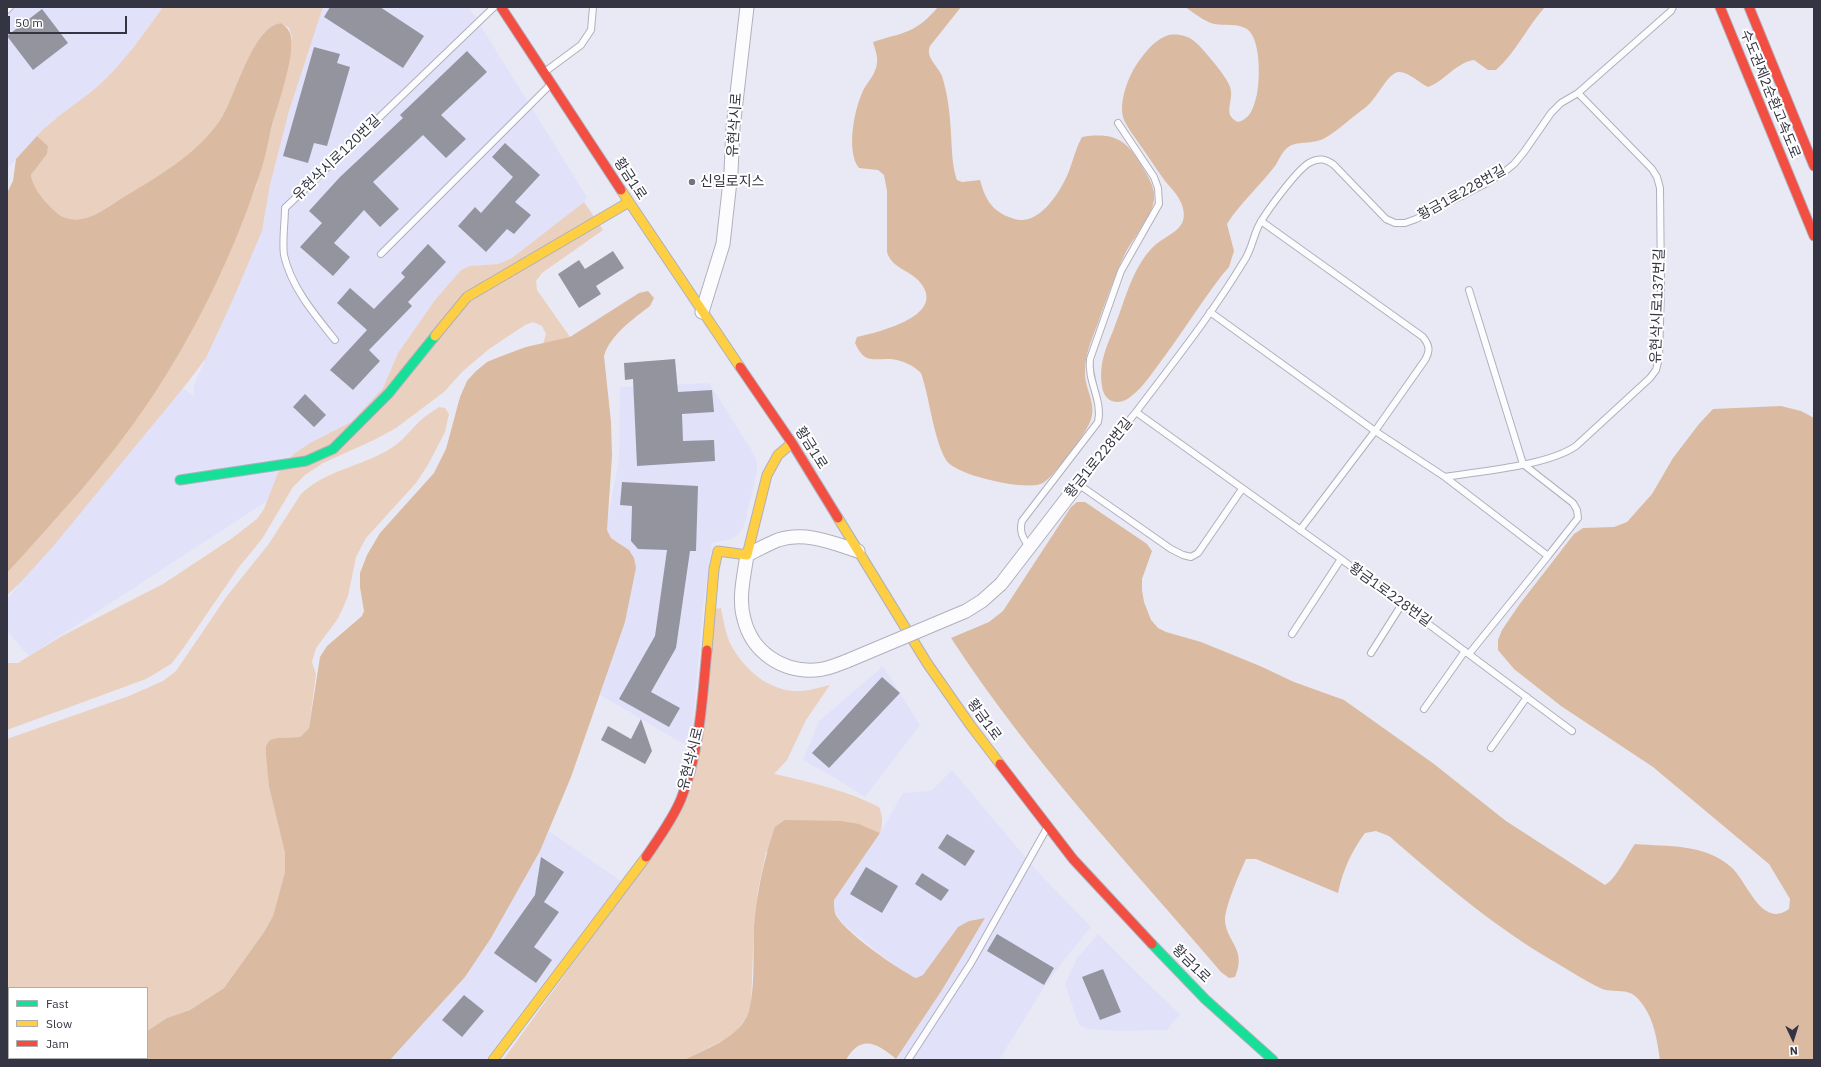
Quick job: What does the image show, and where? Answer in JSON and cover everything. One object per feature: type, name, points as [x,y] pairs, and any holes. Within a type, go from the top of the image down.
[{"type":"main road","name":"황금1로","points":[[501,7],[702,312],[792,443],[931,670],[971,726],[1073,859],[1140,932],[1205,998],[1273,1060]]},
{"type":"main road","name":"수도권제2순환고속도로","points":[[1720,7],[1814,236]]},
{"type":"main road","name":"수도권제2순환고속도로","points":[[1749,7],[1814,166]]},
{"type":"main road","points":[[180,480],[306,461],[333,449],[389,393],[467,297],[629,202]]},
{"type":"main road","points":[[747,555],[768,475],[778,456],[792,443]]},
{"type":"main road","name":"유현삭시로","points":[[493,1060],[632,877],[658,839],[681,799],[693,759],[700,726],[714,569],[718,551],[747,555]]},
{"type":"street","name":"유현삭시로","points":[[702,312],[723,244],[731,172],[734,120],[747,7]]},
{"type":"street","name":"황금1로228번길","points":[[747,555],[742,586],[742,604],[743,619],[748,632],[757,646],[767,656],[781,665],[797,670],[816,670],[847,661],[966,611],[982,600],[1001,584],[1078,484]]},
{"type":"street","points":[[747,555],[778,540],[793,536],[822,540],[858,551]]},
{"type":"lane","points":[[7,10],[10,7]]},
{"type":"lane","name":"유현삭시로120번길","points":[[334,340],[311,309],[293,280],[284,254],[285,208],[494,7]]},
{"type":"lane","points":[[544,72],[581,45],[591,30],[593,7]]},
{"type":"lane","points":[[1578,93],[1671,11],[1673,7]]},
{"type":"lane","points":[[381,254],[552,83]]},
{"type":"lane","name":"황금1로228번길","points":[[1261,221],[1297,174],[1308,164],[1317,160],[1326,159],[1334,165],[1386,219],[1394,223],[1405,223],[1416,219],[1483,185],[1503,173],[1514,164],[1524,152],[1551,113],[1562,103],[1578,93]]},
{"type":"lane","name":"유현삭시로137번길","points":[[1445,477],[1523,464],[1552,458],[1566,453],[1576,446],[1650,378],[1656,370],[1659,358],[1661,201],[1659,182],[1652,169],[1578,93]]},
{"type":"lane","points":[[1029,547],[1022,537],[1020,529],[1022,521],[1098,422],[1099,407],[1090,374],[1090,359],[1121,271],[1159,204],[1158,188],[1154,177],[1118,123]]},
{"type":"lane","points":[[1136,412],[1210,312],[1246,260],[1261,221],[1423,337],[1428,344],[1429,352],[1425,360],[1375,431],[1300,530]]},
{"type":"lane","points":[[1424,709],[1467,653],[1578,518],[1577,510],[1573,503],[1523,464],[1469,290]]},
{"type":"lane","points":[[1210,312],[1375,431],[1445,477],[1548,556]]},
{"type":"lane","name":"황금1로228번길","points":[[1078,484],[1136,412],[1402,604],[1572,731]]},
{"type":"lane","points":[[1078,484],[1171,549],[1191,557],[1198,553],[1242,489]]},
{"type":"lane","points":[[1292,634],[1340,559]]},
{"type":"lane","points":[[1371,654],[1402,604]]},
{"type":"lane","points":[[1491,748],[1527,697]]},
{"type":"lane","points":[[908,1060],[971,963],[1048,826]]},
{"type":"shaded area","points":[[7,7],[163,7],[123,61],[110,75],[80,101],[53,120],[7,169]]},
{"type":"shaded area","points":[[163,7],[323,7],[289,111],[270,185],[262,231],[206,358],[55,544],[21,582],[7,595],[7,573],[62,512],[111,453],[147,404],[175,360],[201,312],[238,232],[257,184],[291,53],[292,37],[289,28],[281,23],[271,27],[262,36],[254,48],[246,62],[222,117],[212,130],[189,154],[161,174],[101,211],[86,218],[78,219],[68,219],[61,216],[47,203],[38,192],[32,181],[31,175],[47,154],[48,146],[37,136],[51,122],[91,92],[117,67]]},
{"type":"shaded area","points":[[323,7],[469,7],[587,197],[584,202],[512,258],[498,264],[470,266],[461,270],[435,300],[398,353],[383,388],[351,422],[310,443],[281,492],[29,656],[7,631],[7,600],[171,380],[194,396],[194,385],[262,231],[270,185],[289,111]]},
{"type":"shaded area","points":[[938,7],[961,7],[930,46],[929,50],[931,58],[942,76],[946,90],[953,164],[957,180],[962,182],[980,180],[984,192],[993,207],[1009,217],[1018,220],[1027,219],[1042,212],[1060,190],[1067,177],[1082,137],[1103,136],[1112,137],[1119,140],[1131,151],[1148,177],[1154,193],[1152,208],[1121,262],[1088,350],[1085,364],[1085,378],[1092,403],[1092,415],[1090,422],[1076,445],[1048,479],[1043,483],[1035,485],[1008,484],[976,476],[952,466],[946,460],[938,440],[921,373],[911,365],[899,360],[873,359],[865,357],[855,343],[857,337],[895,326],[908,320],[919,312],[925,303],[926,292],[918,280],[896,265],[889,257],[887,252],[887,191],[884,175],[878,170],[859,168],[855,161],[852,142],[856,110],[864,89],[873,75],[877,63],[873,42],[901,34],[916,27],[930,16]]},
{"type":"shaded area","points":[[1185,7],[1545,7],[1510,55],[1496,70],[1488,70],[1474,60],[1461,65],[1440,81],[1428,87],[1406,73],[1398,72],[1389,78],[1374,99],[1366,107],[1330,135],[1320,140],[1295,144],[1287,148],[1275,166],[1227,224],[1234,251],[1229,267],[1144,384],[1129,398],[1121,402],[1114,402],[1107,398],[1103,391],[1101,375],[1107,346],[1133,277],[1139,266],[1157,243],[1180,226],[1183,221],[1184,214],[1179,198],[1165,181],[1124,120],[1122,107],[1124,93],[1129,79],[1141,58],[1157,41],[1169,35],[1180,35],[1188,37],[1197,44],[1214,62],[1225,77],[1231,92],[1229,111],[1233,119],[1238,122],[1249,115],[1257,94],[1259,69],[1257,50],[1252,34],[1247,29],[1240,26],[1210,23]]},
{"type":"shaded area","points":[[281,23],[288,29],[291,36],[291,53],[285,82],[271,129],[265,157],[246,213],[235,241],[209,297],[180,352],[164,378],[116,448],[7,573],[7,193],[13,181],[16,159],[37,136],[48,146],[47,154],[31,175],[32,181],[42,198],[56,212],[66,218],[86,218],[106,209],[161,174],[189,154],[201,142],[222,117],[246,62],[262,36],[271,27]]},
{"type":"shaded area","points":[[584,202],[603,230],[542,273],[536,281],[537,290],[570,337],[543,344],[546,334],[542,326],[533,322],[525,325],[489,349],[463,371],[444,392],[396,428],[374,440],[323,463],[305,475],[293,487],[262,539],[239,567],[171,664],[146,679],[7,730],[7,663],[18,663],[62,636],[163,584],[231,539],[257,519],[264,509],[278,473],[294,454],[310,443],[351,422],[383,388],[398,353],[435,300],[461,270],[470,266],[498,264],[512,258]]},
{"type":"shaded area","points":[[648,291],[654,298],[650,306],[617,334],[611,341],[604,356],[611,422],[612,456],[607,530],[611,538],[629,550],[634,558],[636,568],[625,622],[571,777],[540,851],[491,938],[465,977],[390,1060],[116,1060],[148,1059],[148,1030],[167,1018],[190,1010],[224,988],[264,932],[273,916],[285,872],[285,853],[269,787],[266,746],[270,740],[300,737],[309,728],[320,657],[327,646],[362,616],[364,611],[360,587],[360,573],[367,555],[380,533],[434,473],[446,449],[460,397],[467,381],[487,362],[526,347],[570,337],[639,293]]},
{"type":"shaded area","points":[[709,383],[752,451],[757,461],[757,471],[744,526],[737,536],[728,540],[712,543],[703,607],[693,723],[689,747],[600,695],[625,622],[636,568],[620,543],[611,538],[607,530],[619,459],[620,387]]},
{"type":"shaded area","points":[[1781,406],[1801,411],[1814,418],[1814,1060],[1660,1060],[1656,1034],[1650,1017],[1641,1002],[1635,996],[1628,992],[1610,991],[1595,985],[1509,933],[1428,870],[1389,836],[1376,831],[1365,833],[1356,847],[1345,869],[1338,893],[1256,859],[1246,859],[1233,890],[1225,915],[1226,929],[1238,953],[1239,960],[1235,977],[1229,978],[1221,972],[1046,768],[981,682],[951,638],[989,622],[1003,611],[1071,507],[1077,502],[1085,502],[1147,544],[1152,551],[1142,579],[1142,590],[1144,602],[1151,620],[1158,628],[1166,632],[1201,642],[1260,666],[1294,682],[1344,700],[1434,764],[1506,821],[1605,885],[1617,872],[1635,844],[1673,846],[1697,850],[1720,859],[1731,867],[1756,901],[1763,908],[1771,913],[1779,914],[1789,909],[1790,899],[1769,864],[1653,767],[1561,706],[1514,669],[1498,650],[1498,640],[1502,630],[1519,605],[1574,534],[1583,528],[1614,527],[1627,522],[1652,494],[1673,458],[1699,424],[1713,409]]},
{"type":"shaded area","points":[[439,407],[445,408],[449,414],[445,432],[429,463],[416,483],[366,538],[356,557],[348,596],[343,608],[337,620],[316,648],[312,662],[316,674],[309,728],[300,737],[278,738],[266,746],[269,787],[285,853],[285,872],[273,916],[264,932],[224,988],[190,1010],[167,1018],[148,1030],[148,987],[8,987],[8,1059],[117,1059],[7,1060],[7,739],[129,696],[163,681],[176,671],[227,596],[268,545],[301,494],[323,478],[386,451],[404,438],[420,420]]},
{"type":"shaded area","points":[[721,608],[729,641],[740,659],[755,675],[773,686],[794,691],[808,690],[830,685],[806,720],[787,760],[774,774],[815,783],[841,791],[879,807],[882,820],[880,833],[859,824],[766,852],[758,890],[754,924],[751,1005],[746,1018],[737,1030],[726,1039],[684,1060],[503,1060],[674,824],[716,609]]},
{"type":"shaded area","points":[[883,666],[920,725],[865,797],[803,760],[819,721]]},
{"type":"shaded area","points":[[952,770],[1037,871],[1091,927],[1043,989],[999,1060],[896,1060],[942,990],[985,918],[969,921],[951,935],[942,951],[923,975],[916,978],[903,972],[843,924],[835,912],[834,900],[880,833],[903,793],[931,791]]},
{"type":"shaded area","points":[[785,820],[841,821],[859,824],[880,833],[834,900],[835,913],[848,929],[871,949],[916,978],[923,975],[958,927],[969,921],[985,918],[942,990],[896,1059],[876,1045],[863,1044],[857,1047],[846,1060],[684,1060],[727,1038],[741,1026],[746,1018],[753,987],[754,925],[759,887],[764,863],[775,827]]},
{"type":"shaded area","points":[[549,831],[621,881],[485,1060],[390,1060],[465,977],[491,938],[540,851]]},
{"type":"shaded area","points":[[1098,934],[1180,1014],[1167,1030],[1117,1031],[1087,1029],[1079,1025],[1065,984],[1077,958]]},
{"type":"building","points":[[330,7],[380,7],[424,36],[403,68],[324,17]]},
{"type":"building","points":[[42,9],[68,43],[33,70],[7,36]]},
{"type":"building","points":[[314,47],[340,54],[337,63],[350,67],[327,146],[314,143],[308,163],[283,156]]},
{"type":"building","points":[[467,51],[487,72],[441,115],[466,139],[446,158],[423,135],[373,182],[399,209],[380,227],[364,210],[334,243],[350,257],[333,276],[300,247],[322,223],[309,211],[340,177],[403,118],[400,115]]},
{"type":"building","points":[[505,143],[540,175],[515,202],[531,215],[514,234],[507,229],[486,252],[458,226],[475,207],[481,213],[513,177],[492,157]]},
{"type":"building","points":[[428,244],[446,262],[408,302],[412,306],[369,350],[380,361],[353,390],[330,370],[367,330],[337,303],[350,288],[374,309],[405,277],[401,273]]},
{"type":"building","points":[[613,251],[624,268],[596,286],[601,294],[579,308],[558,274],[579,260],[585,269]]},
{"type":"building","points":[[675,359],[678,392],[712,390],[714,412],[682,414],[683,441],[714,440],[715,461],[637,466],[633,379],[625,380],[624,363]]},
{"type":"building","points":[[305,394],[326,415],[314,427],[293,407]]},
{"type":"building","points":[[622,482],[698,486],[696,551],[690,551],[676,648],[651,692],[680,708],[669,727],[619,699],[655,636],[667,550],[638,549],[631,541],[632,506],[620,505]]},
{"type":"building","points":[[882,677],[900,693],[829,768],[812,753]]},
{"type":"building","points":[[641,719],[652,751],[645,764],[601,740],[608,726],[631,739]]},
{"type":"building","points":[[947,834],[975,851],[965,866],[938,848]]},
{"type":"building","points":[[541,857],[564,872],[544,902],[559,912],[534,947],[552,960],[536,983],[494,953],[535,895]]},
{"type":"building","points":[[866,867],[898,886],[882,913],[850,894]]},
{"type":"building","points":[[922,873],[949,890],[941,901],[915,884]]},
{"type":"building","points":[[997,934],[1054,968],[1044,985],[987,951]]},
{"type":"building","points":[[1103,969],[1121,1012],[1100,1020],[1082,977]]},
{"type":"building","points":[[464,995],[484,1011],[462,1037],[442,1020]]},
{"type":"traffic: fast","points":[[180,480],[306,461],[333,449],[389,393],[435,336]]},
{"type":"traffic: fast","points":[[1152,944],[1205,999],[1273,1060]]},
{"type":"traffic: slow","points":[[621,190],[740,367]]},
{"type":"traffic: slow","points":[[435,336],[467,297],[629,202]]},
{"type":"traffic: slow","points":[[707,650],[714,569],[718,551],[747,555],[767,475],[778,455],[792,443]]},
{"type":"traffic: slow","points":[[838,518],[927,663],[971,726],[1000,764]]},
{"type":"traffic: slow","points":[[493,1060],[646,857]]},
{"type":"traffic: jam","points":[[501,7],[621,190]]},
{"type":"traffic: jam","points":[[1720,7],[1814,236]]},
{"type":"traffic: jam","points":[[1749,7],[1814,166]]},
{"type":"traffic: jam","points":[[740,367],[792,443],[838,518]]},
{"type":"traffic: jam","points":[[646,857],[674,814],[687,781],[696,744],[702,707],[707,650]]},
{"type":"traffic: jam","points":[[1000,764],[1073,859],[1152,944]]},
{"type":"place","name":"신일로지스","points":[[692,182]]}]
